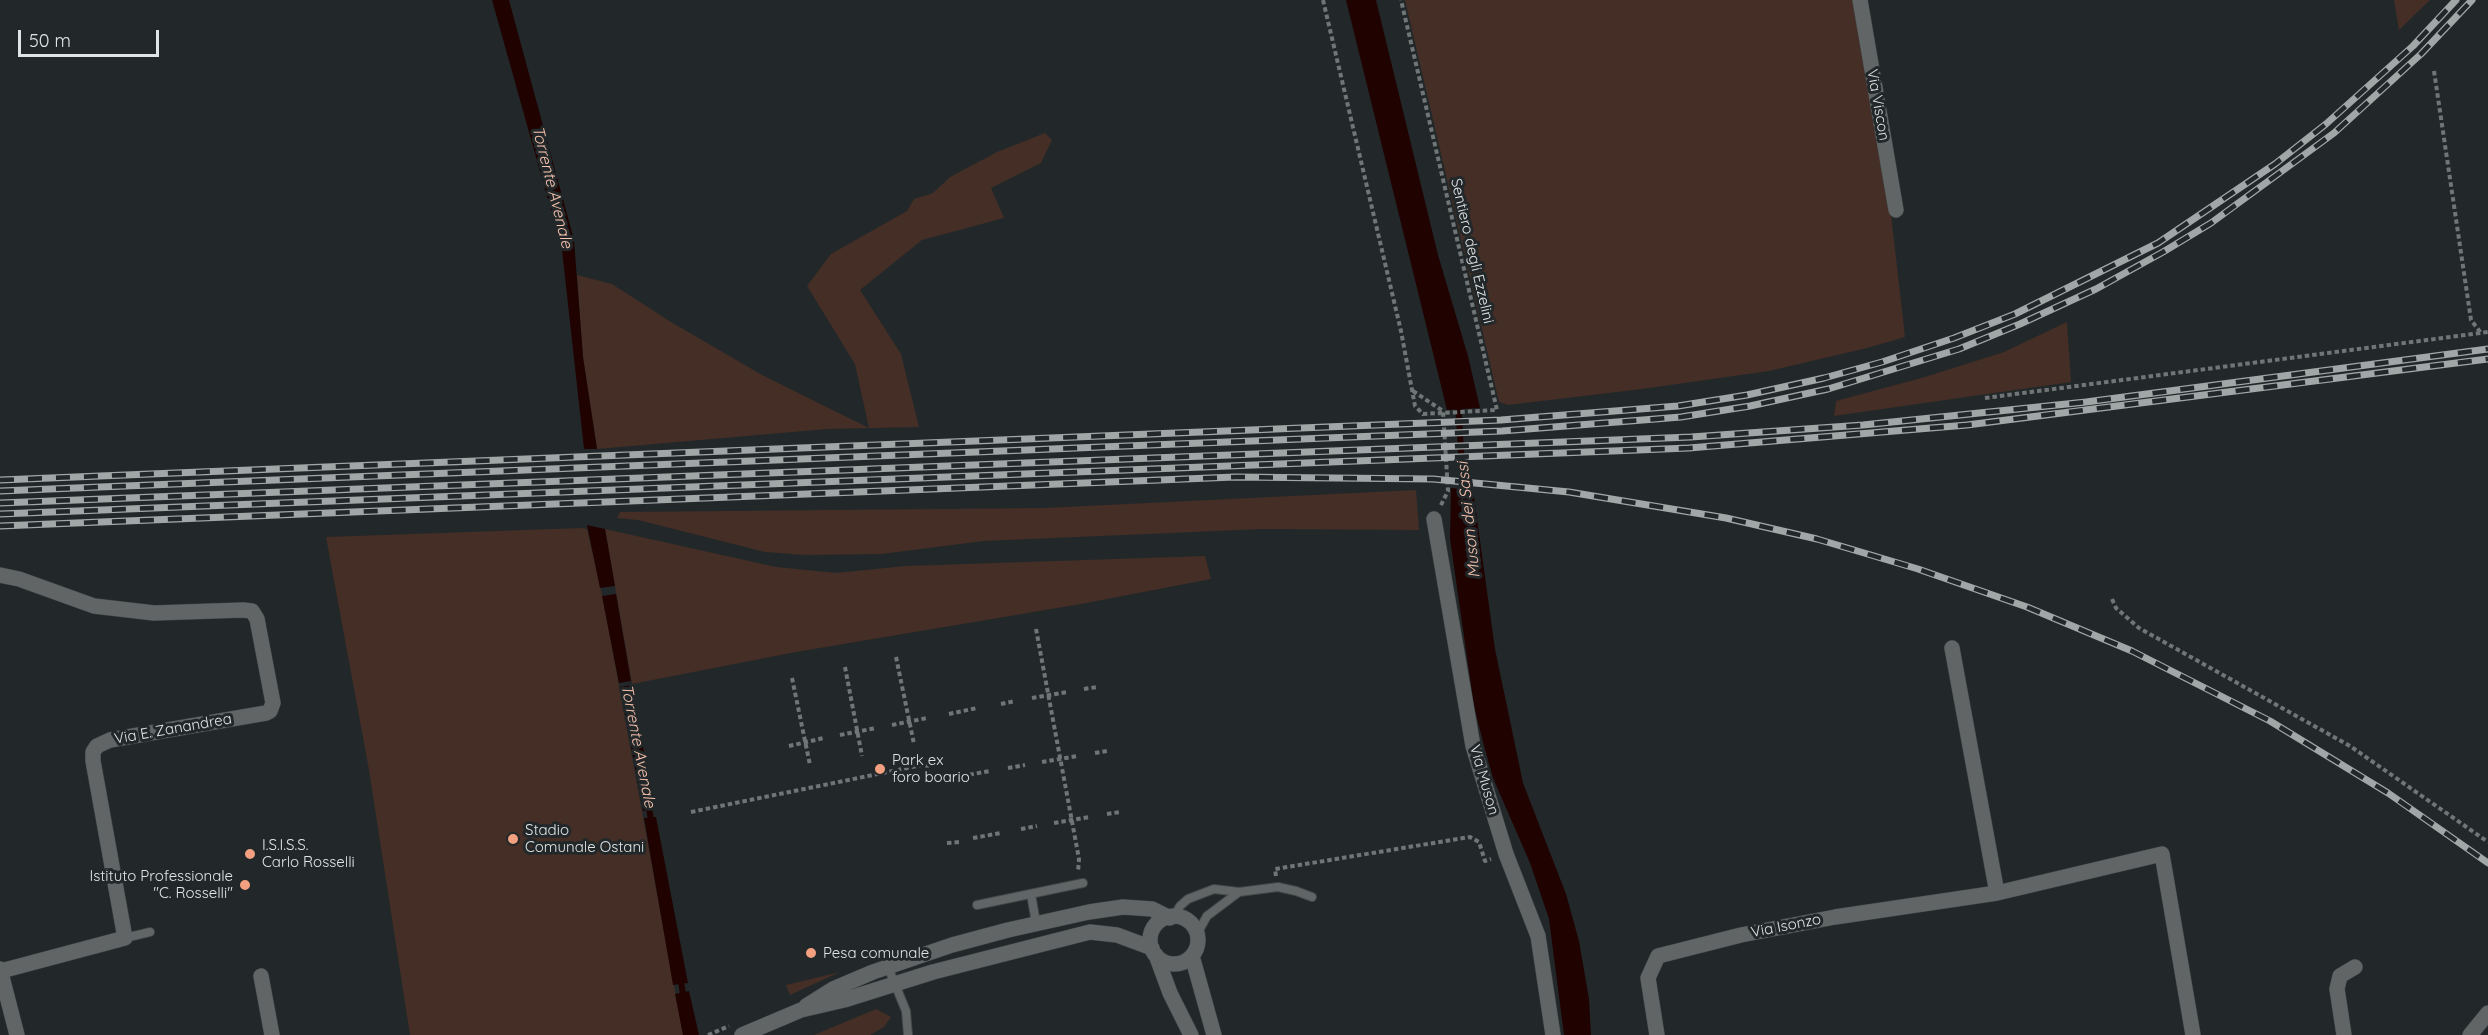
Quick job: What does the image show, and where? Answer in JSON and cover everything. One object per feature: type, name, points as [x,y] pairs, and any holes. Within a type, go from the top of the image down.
[{"type":"street","name":"Via Viscon","points":[[1860,0],[1896,210]]},
{"type":"street","name":"Via Muson","points":[[1434,519],[1473,746],[1506,854],[1538,936],[1553,1035]]},
{"type":"street","name":"Via E. Zanandrea","points":[[0,575],[19,579],[94,606],[154,613],[243,609],[252,611],[257,619],[272,696],[272,708],[266,713],[110,740],[99,743],[95,748],[93,756],[100,806],[124,938]]},
{"type":"street","points":[[1952,648],[1997,893]]},
{"type":"street","name":"Via Isonzo","points":[[1657,1035],[1648,978],[1658,956],[1835,916],[1997,893],[2162,854],[2193,1035]]},
{"type":"street","points":[[801,1010],[832,989],[952,945],[1036,923],[1123,907],[1152,909],[1187,921],[1197,934],[1197,948],[1192,956],[1180,963],[1172,964],[1164,962],[1154,951],[1113,934],[1098,924],[1045,931],[1040,930],[1036,923]]},
{"type":"street","points":[[1172,917],[1159,922],[1151,935],[1154,951],[1170,993],[1191,1035]]},
{"type":"street","points":[[997,955],[1008,942],[1032,934],[1036,923]]},
{"type":"street","points":[[742,1035],[801,1010],[844,1000],[895,983],[997,955],[1090,932],[1113,934]]},
{"type":"street","points":[[17,1035],[0,970],[124,938]]},
{"type":"street","points":[[1192,956],[1214,1035]]},
{"type":"street","points":[[2344,1035],[2337,989],[2340,976],[2355,967]]},
{"type":"street","points":[[261,976],[272,1035]]},
{"type":"street","points":[[2470,1035],[2488,1012]]},
{"type":"lane","points":[[977,905],[1083,883]]},
{"type":"lane","points":[[1172,917],[1188,899],[1214,889],[1239,892],[1278,887],[1312,897]]},
{"type":"lane","points":[[1197,934],[1207,916],[1239,892]]},
{"type":"lane","points":[[1031,894],[1036,923]]},
{"type":"lane","points":[[124,938],[150,932]]},
{"type":"lane","points":[[888,967],[906,1011],[908,1035]]},
{"type":"path","name":"Sentiero degli Ezzelini","points":[[1323,0],[1401,331],[1415,406],[1423,414],[1497,410],[1401,0]]},
{"type":"path","points":[[2434,72],[2471,320],[2481,333]]},
{"type":"path","points":[[1985,398],[2488,333]]},
{"type":"path","points":[[1413,391],[1443,411],[1448,491]]},
{"type":"path","points":[[2112,599],[2116,608],[2139,628],[2350,746],[2488,842]]},
{"type":"path","points":[[1036,629],[1079,859]]},
{"type":"path","points":[[897,657],[914,744]]},
{"type":"path","points":[[845,667],[862,756]]},
{"type":"path","points":[[792,678],[810,765]]},
{"type":"path","points":[[1083,689],[1097,687]]},
{"type":"path","points":[[1032,698],[1067,692]]},
{"type":"path","points":[[1001,704],[1015,701]]},
{"type":"path","points":[[949,714],[977,708]]},
{"type":"path","points":[[892,725],[927,718]]},
{"type":"path","points":[[840,735],[876,728]]},
{"type":"path","points":[[789,746],[824,738]]},
{"type":"path","points":[[1095,753],[1107,751]]},
{"type":"path","points":[[1042,762],[1078,756]]},
{"type":"path","points":[[691,812],[927,764],[929,782]]},
{"type":"path","points":[[1008,768],[1025,765]]},
{"type":"path","points":[[962,776],[990,771]]},
{"type":"path","points":[[1107,814],[1120,812]]},
{"type":"path","points":[[1054,823],[1090,817]]},
{"type":"path","points":[[1021,829],[1037,826]]},
{"type":"path","points":[[973,838],[1001,832]]},
{"type":"path","points":[[1278,887],[1275,868],[1470,837],[1479,842],[1485,861],[1506,854]]},
{"type":"path","points":[[947,843],[960,842]]},
{"type":"shaded area","points":[[1405,0],[1855,0],[1891,214],[1905,337],[1769,371],[1508,405],[1499,402]]},
{"type":"shaded area","points":[[2394,0],[2430,0],[2399,30]]},
{"type":"shaded area","points":[[1045,133],[1052,140],[1041,163],[991,188],[1004,218],[922,240],[860,290],[901,354],[919,427],[827,429],[597,449],[583,357],[577,275],[612,284],[671,322],[762,375],[869,428],[855,364],[807,286],[831,254],[907,211],[914,199],[933,193],[950,177],[997,152]]},
{"type":"shaded area","points":[[2067,322],[2071,382],[1834,416],[1836,401],[1925,377],[2004,352]]},
{"type":"shaded area","points":[[1416,490],[1419,530],[1263,529],[984,541],[881,554],[805,555],[765,552],[638,520],[617,518],[620,512],[1045,508]]},
{"type":"shaded area","name":"Stadio Comunale Ostani","points":[[587,529],[603,599],[683,1035],[410,1035],[369,770],[326,537]]},
{"type":"shaded area","points":[[605,529],[776,567],[836,573],[906,566],[1205,556],[1211,579],[1081,604],[796,652],[632,684]]},
{"type":"shaded area","points":[[840,972],[790,995],[786,985]]},
{"type":"shaded area","points":[[876,1009],[891,1017],[884,1027],[870,1035],[814,1035]]},
{"type":"water","points":[[492,0],[509,0],[574,240],[583,357],[597,449],[584,449],[562,250]]},
{"type":"water","points":[[1346,0],[1376,0],[1438,255],[1468,356],[1480,408],[1447,410]]},
{"type":"water","points":[[1451,488],[1473,490],[1495,649],[1523,783],[1566,894],[1579,941],[1589,999],[1591,1035],[1564,1035],[1549,919],[1530,863],[1493,778],[1484,746],[1474,706],[1450,539]]},
{"type":"water","points":[[587,525],[605,529],[615,586],[600,588]]},
{"type":"water","points":[[616,594],[631,681],[619,683],[602,596]]},
{"type":"water","points":[[632,685],[654,809],[643,811],[620,687]]},
{"type":"water","points":[[656,817],[688,983],[673,985],[644,818]]},
{"type":"water","points":[[689,991],[699,1035],[683,1035],[675,994]]},
{"type":"waterway","name":"Muson dei Sassi","points":[[1458,404],[1464,496]]},
{"type":"waterway","name":"Torrente Avenale","points":[[648,803],[652,825]]},
{"type":"waterway","name":"Torrente Avenale","points":[[680,977],[684,999]]},
{"type":"railway","points":[[0,480],[1501,420],[1678,406],[1747,395],[1824,378],[1954,338],[2015,314],[2158,243],[2275,164],[2326,124],[2413,46],[2456,0]]},
{"type":"railway","points":[[0,491],[1502,431],[1681,417],[1750,406],[1828,389],[1959,349],[2096,289],[2163,252],[2211,223],[2334,133],[2421,54],[2472,0]]},
{"type":"railway","points":[[0,503],[1691,437],[1863,425],[2086,402],[2488,349]]},
{"type":"railway","points":[[0,514],[1689,448],[1967,425],[2488,359]]},
{"type":"railway","points":[[0,526],[1235,477],[1433,479],[1569,492],[1726,518],[1817,539],[1918,569],[2027,607],[2132,651],[2270,721],[2388,793],[2488,863]]},
{"type":"place","name":"Park ex foro boario","points":[[880,769]]},
{"type":"place","name":"Stadio Comunale Ostani","points":[[513,839]]},
{"type":"place","name":"I.S.I.S.S. Carlo Rosselli","points":[[250,854]]},
{"type":"place","name":"Istituto Professionale \"C. Rosselli\"","points":[[245,885]]},
{"type":"place","name":"Pesa comunale","points":[[811,953]]}]
